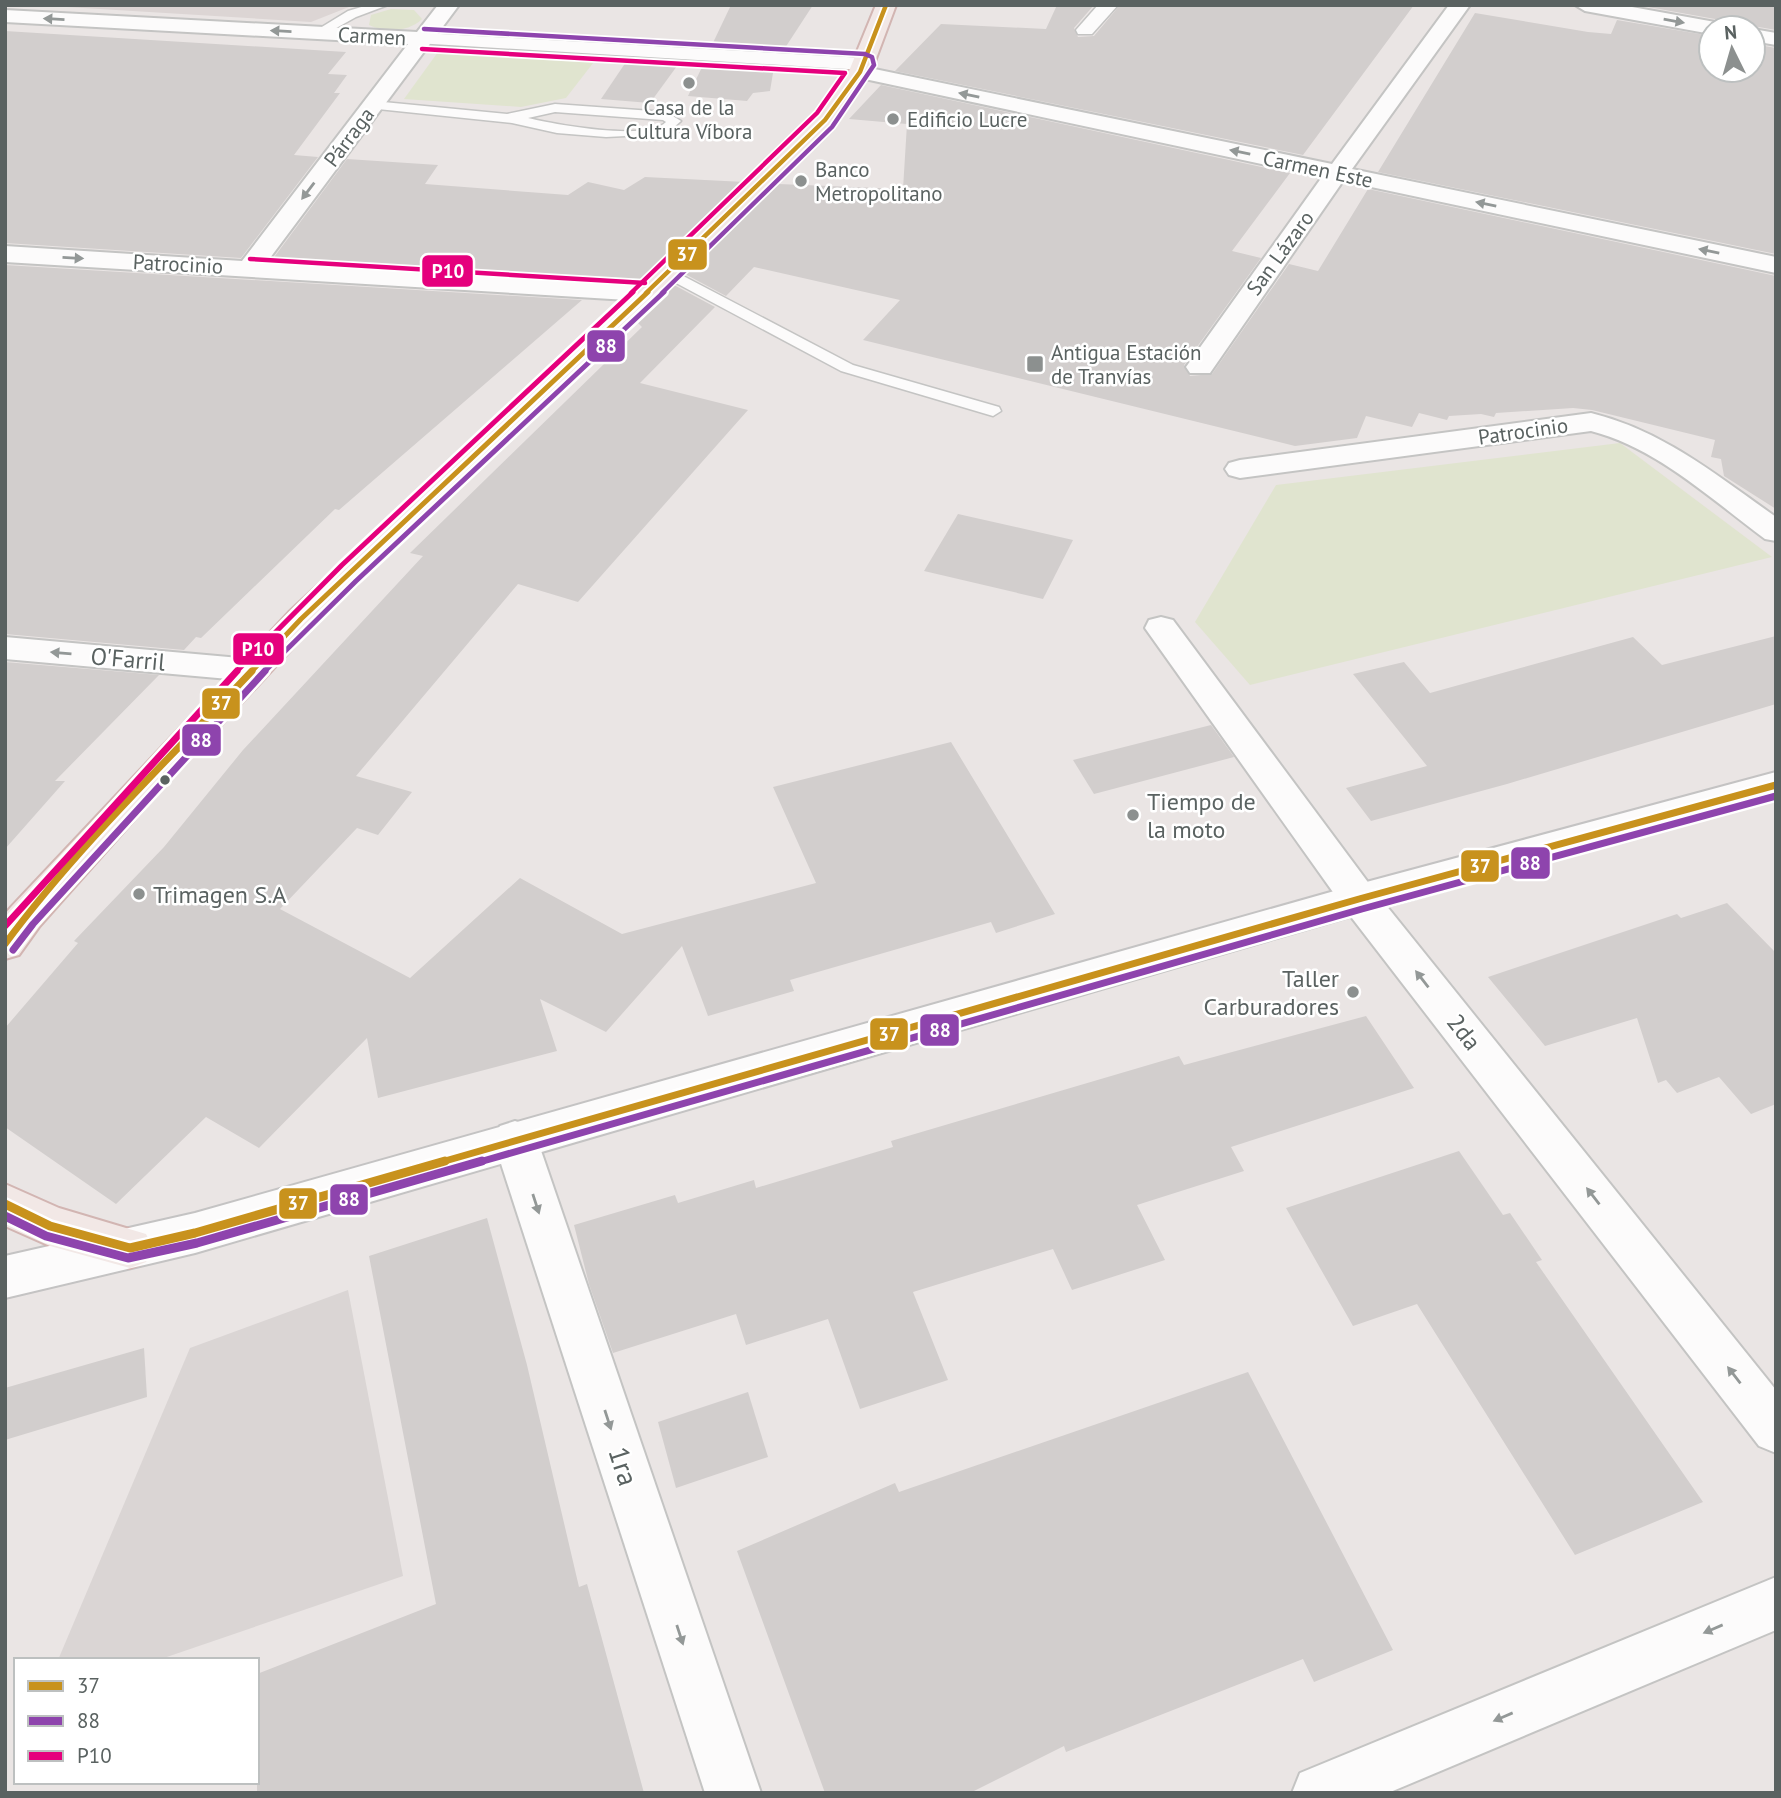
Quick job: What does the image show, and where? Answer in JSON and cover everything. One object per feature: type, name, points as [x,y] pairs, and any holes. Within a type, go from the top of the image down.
[{"type":"main road","points":[[5,944],[80,856],[251,670],[825,120],[862,68],[886,5]]},
{"type":"main road","points":[[5,1204],[50,1226],[130,1248]]},
{"type":"street","name":"Párraga","points":[[249,269],[449,5]]},
{"type":"street","points":[[1085,30],[1109,5]]},
{"type":"street","name":"San Lázaro","points":[[1200,367],[1248,295],[1460,5]]},
{"type":"street","points":[[1585,5],[1697,25]]},
{"type":"street","name":"Carmen","points":[[5,16],[423,39],[862,68]]},
{"type":"street","name":"Carmen Este","points":[[862,68],[1339,173],[1776,265]]},
{"type":"street","name":"Patrocinio","points":[[5,254],[644,293]]},
{"type":"street","name":"Patrocinio","points":[[1240,469],[1591,422],[1616,427],[1643,438],[1776,532]]},
{"type":"street","name":"2da","points":[[1161,628],[1359,899],[1776,1429]]},
{"type":"street","name":"O'Farril","points":[[5,648],[251,670]]},
{"type":"street","points":[[5,1277],[195,1233],[1359,899],[1776,785]]},
{"type":"street","name":"1ra","points":[[515,1139],[733,1793]]},
{"type":"street","points":[[1320,1793],[1776,1603]]},
{"type":"lane","points":[[318,33],[352,14],[382,5]]},
{"type":"lane","points":[[373,105],[527,120],[545,127],[640,134],[666,130],[674,121],[666,116],[555,108],[507,118]]},
{"type":"lane","points":[[668,273],[847,368],[993,411]]},
{"type":"shaded area","points":[[34,5],[354,5],[311,22]]},
{"type":"shaded area","points":[[348,1290],[403,1576],[164,1658],[59,1658],[190,1348]]},
{"type":"green space","points":[[391,9],[414,10],[422,19],[410,27],[397,30],[369,25],[371,15]]},
{"type":"green space","points":[[438,52],[597,58],[566,98],[521,107],[404,99]]},
{"type":"green space","points":[[1620,443],[1772,557],[1250,685],[1195,622],[1276,485]]},
{"type":"building","points":[[731,5],[813,5],[783,51],[711,47]]},
{"type":"building","points":[[1057,5],[1094,5],[1074,28],[1078,37],[1094,36],[1120,5],[1414,5],[1303,155],[895,71],[941,24],[1046,29]]},
{"type":"building","points":[[1637,5],[1776,5],[1776,30],[1767,28],[1767,14],[1697,16]]},
{"type":"building","points":[[1475,13],[1588,32],[1611,34],[1617,20],[1697,34],[1697,84],[1767,84],[1767,46],[1776,48],[1776,254],[1378,172]]},
{"type":"building","points":[[5,31],[346,52],[328,74],[347,75],[334,93],[340,93],[294,155],[318,157],[241,258],[5,243]]},
{"type":"building","points":[[626,62],[677,66],[650,103],[601,99]]},
{"type":"building","points":[[704,63],[774,67],[770,91],[753,93],[747,101],[688,96]]},
{"type":"building","points":[[881,85],[1290,173],[1232,251],[1261,258],[1184,365],[1190,376],[1212,374],[1289,264],[1318,271],[1368,189],[1776,276],[1776,509],[1724,476],[1721,459],[1711,457],[1715,440],[1592,410],[1573,408],[1496,413],[1494,417],[1481,414],[1449,416],[1447,420],[1419,413],[1412,427],[1366,416],[1357,438],[1295,446],[863,340],[900,300],[754,267],[726,296],[685,274],[778,184],[903,189],[907,124],[849,119]]},
{"type":"building","points":[[347,159],[438,165],[425,184],[568,195],[588,182],[624,190],[645,177],[745,182],[639,282],[272,260]]},
{"type":"building","points":[[5,265],[582,300],[339,510],[335,509],[201,638],[196,637],[184,650],[5,634]]},
{"type":"building","points":[[674,285],[715,307],[640,383],[748,410],[578,602],[518,584],[356,776],[412,792],[378,835],[357,828],[280,909],[410,978],[520,878],[622,934],[816,883],[773,787],[951,742],[1055,914],[996,933],[991,922],[790,980],[794,991],[708,1016],[682,946],[606,1032],[540,999],[557,1051],[378,1098],[367,1038],[259,1148],[206,1117],[116,1204],[5,1127],[5,1028],[78,943],[74,941],[164,847],[243,750],[423,556],[410,553],[642,327],[636,321]]},
{"type":"building","points":[[958,514],[1073,540],[1043,599],[924,571]]},
{"type":"building","points":[[1776,636],[1776,704],[1507,784],[1371,821],[1346,788],[1427,766],[1353,674],[1404,662],[1430,693],[1633,637],[1662,665]]},
{"type":"building","points":[[5,662],[159,675],[55,781],[65,781],[5,849]]},
{"type":"building","points":[[1211,725],[1234,757],[1094,794],[1073,760]]},
{"type":"building","points":[[1727,903],[1776,953],[1776,1104],[1751,1114],[1719,1077],[1677,1093],[1666,1080],[1658,1083],[1637,1018],[1545,1046],[1488,977],[1677,914],[1681,918]]},
{"type":"building","points":[[1366,1016],[1414,1088],[1231,1147],[1244,1171],[1137,1205],[1165,1260],[1072,1290],[1053,1249],[913,1292],[948,1380],[860,1409],[828,1319],[746,1345],[736,1314],[613,1353],[589,1284],[574,1225],[675,1195],[678,1203],[754,1180],[756,1188],[893,1147],[891,1141],[1179,1056],[1184,1065]]},
{"type":"building","points":[[1459,1151],[1503,1215],[1510,1213],[1542,1260],[1536,1262],[1703,1502],[1575,1555],[1417,1304],[1353,1326],[1286,1208]]},
{"type":"building","points":[[487,1218],[527,1365],[579,1587],[587,1584],[644,1793],[257,1793],[259,1673],[436,1604],[369,1256]]},
{"type":"building","points":[[144,1348],[147,1397],[5,1440],[5,1388]]},
{"type":"building","points":[[1248,1372],[1393,1650],[1314,1682],[1303,1659],[1066,1752],[1064,1746],[970,1793],[825,1793],[737,1551],[895,1483],[899,1492]]},
{"type":"building","points":[[748,1392],[768,1457],[676,1488],[658,1422]]},
{"type":"transit line","name":"37","points":[[5,944],[25,917],[144,785],[301,619],[707,236],[825,120],[860,72],[886,5]]},
{"type":"transit line","name":"88","points":[[13,950],[33,924],[259,677],[356,581],[739,221],[832,127],[874,65],[872,57],[865,54],[424,29]]},
{"type":"transit line","name":"P10","points":[[5,926],[244,663],[342,565],[725,205],[817,113],[845,73],[422,49]]},
{"type":"transit line","name":"P10","points":[[250,259],[645,283]]},
{"type":"transit line","name":"37","points":[[5,1204],[50,1226],[130,1248],[195,1233],[1359,899],[1776,785]]},
{"type":"transit line","name":"88","points":[[5,1216],[46,1236],[128,1258],[197,1243],[1362,909],[1776,796]]},
{"type":"place","name":"Casa de la Cultura Víbora","points":[[689,83]]},
{"type":"place","name":"Edificio Lucre","points":[[893,119]]},
{"type":"place","name":"Banco Metropolitano","points":[[801,181]]},
{"type":"place","name":"Antigua Estación de Tranvías","points":[[1035,364]]},
{"type":"place","name":"Tiempo de la moto","points":[[1133,815]]},
{"type":"place","name":"Trimagen S.A","points":[[139,894]]},
{"type":"place","name":"Taller Carburadores","points":[[1353,992]]}]
